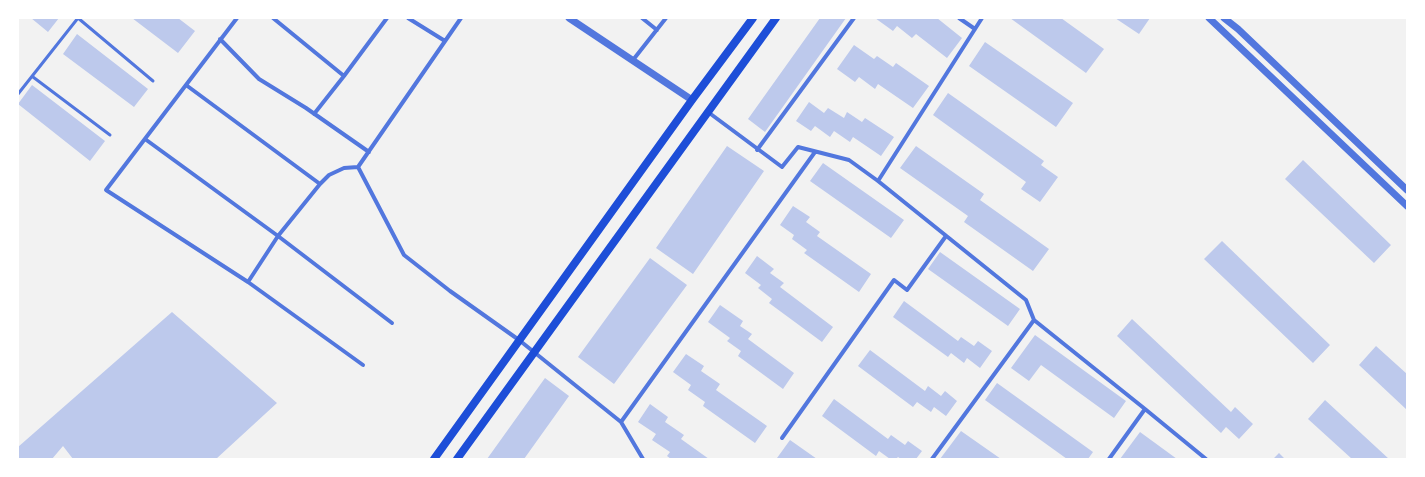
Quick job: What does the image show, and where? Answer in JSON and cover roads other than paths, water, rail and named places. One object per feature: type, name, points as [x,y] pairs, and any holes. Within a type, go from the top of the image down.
[{"type":"main road","points":[[434,459],[692,100],[753,18]]},
{"type":"main road","points":[[457,459],[776,18]]},
{"type":"street","points":[[237,18],[106,190],[248,282],[363,365]]},
{"type":"street","points":[[273,18],[344,76]]},
{"type":"street","points":[[314,114],[387,18]]},
{"type":"street","points":[[408,18],[445,41]]},
{"type":"street","points":[[248,282],[278,236],[320,184],[329,176],[344,168],[358,167],[461,18]]},
{"type":"street","points":[[569,18],[692,100]]},
{"type":"street","points":[[642,18],[657,30]]},
{"type":"street","points":[[632,60],[666,18]]},
{"type":"street","points":[[757,150],[854,18]]},
{"type":"street","points":[[959,18],[975,29]]},
{"type":"street","points":[[878,181],[982,18]]},
{"type":"street","points":[[1209,18],[1407,206]]},
{"type":"street","points":[[1224,18],[1238,29],[1407,190]]},
{"type":"street","points":[[220,39],[259,79],[314,114],[369,152]]},
{"type":"street","points":[[186,85],[320,184]]},
{"type":"street","points":[[708,112],[757,150],[782,167],[798,147],[849,160],[878,181],[1026,300],[1034,320],[1206,459]]},
{"type":"street","points":[[145,139],[278,236],[392,323]]},
{"type":"street","points":[[621,422],[815,152]]},
{"type":"street","points":[[358,167],[404,255],[450,291],[520,340],[534,353],[621,422],[643,459]]},
{"type":"street","points":[[782,438],[894,280],[907,290],[946,236]]},
{"type":"street","points":[[932,459],[1034,320]]},
{"type":"street","points":[[1109,459],[1145,409]]},
{"type":"lane","points":[[18,94],[33,77],[78,18],[153,81]]},
{"type":"lane","points":[[33,77],[110,135]]}]
